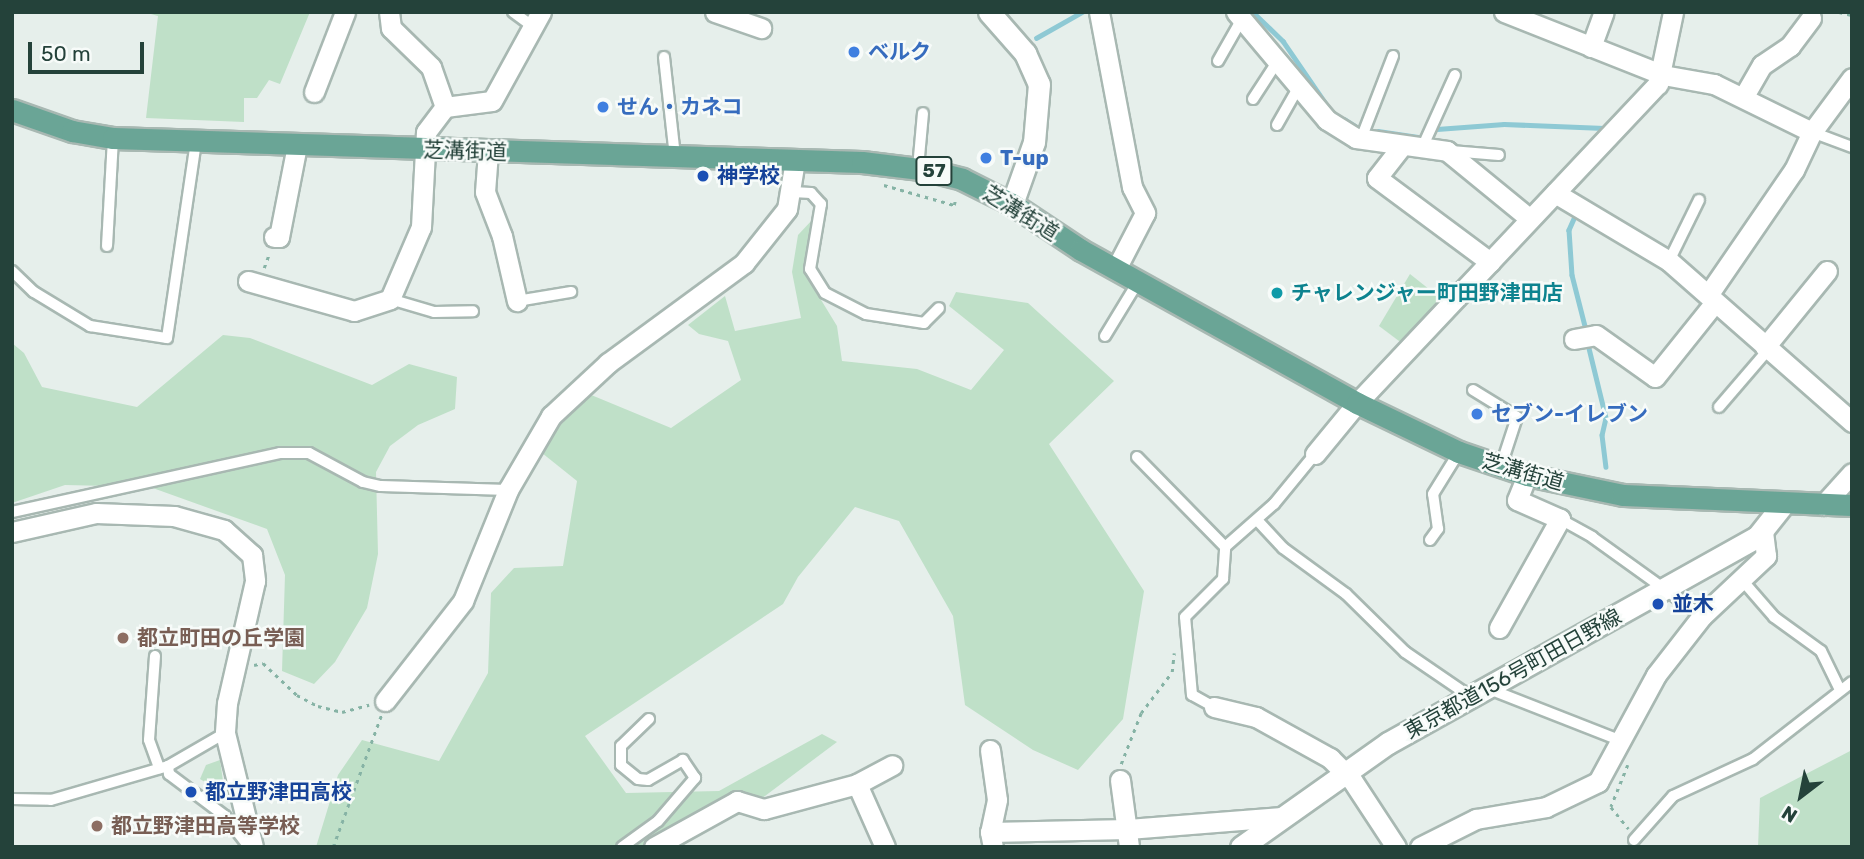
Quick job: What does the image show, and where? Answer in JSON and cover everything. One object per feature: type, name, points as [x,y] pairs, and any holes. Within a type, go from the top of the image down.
[{"type":"main road","points":[[989,12],[1025,53],[1038,84],[1034,142],[1012,204]]},
{"type":"main road","name":"芝溝街道","points":[[12,110],[72,131],[113,138],[794,160],[918,168],[962,179],[1012,204],[1138,282],[1357,403],[1459,452],[1527,475],[1623,495],[1852,505]]},
{"type":"main road","name":"東京都道156号町田日野線","points":[[1245,846],[1279,817],[1344,771],[1763,531],[1784,503]]},
{"type":"street","points":[[314,92],[345,12]]},
{"type":"street","points":[[715,12],[761,28]]},
{"type":"street","points":[[1099,12],[1132,187],[1145,213],[1116,269]]},
{"type":"street","points":[[1504,12],[1663,75],[1713,84],[1744,96],[1812,132]]},
{"type":"street","points":[[1591,47],[1604,12]]},
{"type":"street","points":[[1315,454],[1357,403],[1663,75],[1673,12]]},
{"type":"street","points":[[387,13],[391,29],[431,68],[445,107]]},
{"type":"street","points":[[1239,16],[1327,120],[1361,139],[1401,147],[1447,151],[1530,219]]},
{"type":"street","points":[[1744,96],[1762,65],[1790,46],[1811,18]]},
{"type":"street","points":[[253,282],[354,311],[390,299],[421,227],[426,132],[445,107],[492,101],[536,19]]},
{"type":"street","points":[[1574,339],[1596,335],[1655,377],[1711,299],[1794,170],[1812,132],[1852,78]]},
{"type":"street","points":[[274,237],[279,237],[297,145]]},
{"type":"street","points":[[1401,147],[1377,178],[1490,262]]},
{"type":"street","points":[[488,152],[485,192],[517,301]]},
{"type":"street","points":[[385,701],[463,601],[508,490],[551,416],[578,387],[744,263],[784,214],[793,192],[794,160]]},
{"type":"street","points":[[1555,193],[1669,261],[1852,422]]},
{"type":"street","points":[[1766,349],[1827,271]]},
{"type":"street","points":[[1823,505],[1852,472]]},
{"type":"street","points":[[1499,628],[1560,519],[1517,500],[1527,475]]},
{"type":"street","points":[[12,532],[96,513],[174,516],[225,530],[239,540],[252,555],[255,581],[227,703],[225,733],[251,847]]},
{"type":"street","points":[[1420,847],[1476,819],[1546,807],[1590,789],[1605,774],[1619,740],[1656,675],[1702,616],[1766,556],[1763,531]]},
{"type":"street","points":[[1214,707],[1256,717],[1330,758],[1344,771],[1396,847]]},
{"type":"street","points":[[990,750],[997,800],[991,839],[1128,838],[1279,817]]},
{"type":"street","points":[[654,847],[737,801],[764,810],[857,784],[892,765]]},
{"type":"street","points":[[1120,779],[1128,838]]},
{"type":"street","points":[[857,784],[885,847]]},
{"type":"lane","points":[[513,12],[536,19]]},
{"type":"lane","points":[[1219,61],[1239,16]]},
{"type":"lane","points":[[1361,139],[1393,56]]},
{"type":"lane","points":[[664,57],[675,157]]},
{"type":"lane","points":[[1253,99],[1277,62]]},
{"type":"lane","points":[[1422,149],[1455,75]]},
{"type":"lane","points":[[1277,125],[1298,88]]},
{"type":"lane","points":[[918,168],[923,113]]},
{"type":"lane","points":[[1812,132],[1852,147]]},
{"type":"lane","points":[[107,246],[113,138]]},
{"type":"lane","points":[[12,271],[34,292],[90,326],[167,338],[196,141]]},
{"type":"lane","points":[[1447,151],[1499,155]]},
{"type":"lane","points":[[793,192],[811,193],[821,204],[810,269],[825,293],[866,314],[924,323],[939,308]]},
{"type":"lane","points":[[1669,261],[1699,200]]},
{"type":"lane","points":[[1105,337],[1138,282]]},
{"type":"lane","points":[[517,301],[571,292]]},
{"type":"lane","points":[[390,299],[434,312],[473,311]]},
{"type":"lane","points":[[1719,407],[1766,349]]},
{"type":"lane","points":[[1473,390],[1517,417],[1501,466]]},
{"type":"lane","points":[[1430,540],[1438,529],[1433,494],[1459,452]]},
{"type":"lane","points":[[12,512],[280,453],[309,453],[363,482],[381,486],[508,490]]},
{"type":"lane","points":[[1214,707],[1192,695],[1185,617],[1223,579],[1225,547],[1257,520],[1315,454]]},
{"type":"lane","points":[[1137,457],[1225,547]]},
{"type":"lane","points":[[1560,519],[1592,537],[1702,616]]},
{"type":"lane","points":[[1257,520],[1283,548],[1346,594],[1398,646],[1479,692],[1619,740]]},
{"type":"lane","points":[[1742,580],[1774,617],[1821,651],[1840,690]]},
{"type":"lane","points":[[155,656],[149,740],[163,767],[177,783],[225,816],[251,847]]},
{"type":"lane","points":[[1636,838],[1673,796],[1753,760],[1852,682]]},
{"type":"lane","points":[[622,847],[658,821],[695,778],[683,761],[648,780],[638,779],[621,765],[621,746],[649,719]]},
{"type":"lane","points":[[12,799],[51,800],[163,767],[225,733]]},
{"type":"path","points":[[1839,12],[1852,15]]},
{"type":"path","points":[[884,185],[954,205],[962,179]]},
{"type":"path","points":[[253,282],[274,237]]},
{"type":"path","points":[[1120,779],[1122,754],[1141,713],[1172,672],[1175,649]]},
{"type":"path","points":[[248,666],[263,663],[297,695],[330,710],[342,712],[385,701]]},
{"type":"path","points":[[332,847],[385,701]]},
{"type":"path","points":[[1619,740],[1628,753],[1628,766],[1611,807],[1636,838]]},
{"type":"green space","points":[[144,12],[310,12],[280,84],[269,80],[257,98],[244,98],[244,122],[146,118],[158,16]]},
{"type":"green space","points":[[813,219],[804,272],[837,326],[842,361],[917,369],[971,390],[1004,350],[949,306],[956,292],[1028,303],[1114,381],[1049,444],[1144,591],[1123,719],[1078,770],[1033,750],[965,705],[953,616],[899,521],[855,507],[798,577],[783,604],[585,736],[626,793],[719,791],[822,734],[837,742],[741,814],[658,847],[316,847],[338,775],[362,740],[439,761],[488,673],[491,593],[514,568],[563,566],[577,481],[532,445],[584,392],[671,428],[741,380],[728,341],[699,334],[688,325],[725,296],[735,331],[801,318],[792,272],[798,235]]},
{"type":"green space","points":[[1410,274],[1444,301],[1403,344],[1379,326]]},
{"type":"green space","points":[[223,335],[250,338],[372,385],[409,364],[457,377],[455,409],[418,425],[390,446],[376,472],[378,554],[367,608],[335,662],[314,684],[282,671],[285,575],[267,529],[150,487],[65,485],[12,503],[12,343],[24,353],[42,387],[137,407]]},
{"type":"green space","points":[[1852,750],[1851,847],[1758,847],[1760,798]]},
{"type":"green space","points":[[220,760],[224,788],[221,792],[200,779],[206,765]]},
{"type":"waterway","points":[[1036,38],[1082,12]]},
{"type":"waterway","points":[[1253,12],[1283,41],[1331,111]]},
{"type":"waterway","points":[[1344,119],[1355,126]]},
{"type":"waterway","points":[[1437,129],[1504,124],[1604,128]]},
{"type":"waterway","points":[[1378,131],[1418,137]]},
{"type":"waterway","points":[[1577,212],[1569,230],[1572,275],[1585,326]]},
{"type":"waterway","points":[[1588,344],[1606,418],[1602,435],[1606,467]]},
{"type":"place","name":"ベルク","points":[[854,52]]},
{"type":"place","name":"せん・カネコ","points":[[603,107]]},
{"type":"place","name":"T-up","points":[[986,158]]},
{"type":"place","name":"神学校","points":[[703,176]]},
{"type":"place","name":"チャレンジャー町田野津田店","points":[[1277,293]]},
{"type":"place","name":"セブン-イレブン","points":[[1477,414]]},
{"type":"place","name":"並木","points":[[1658,604]]},
{"type":"place","name":"都立町田の丘学園","points":[[123,638]]},
{"type":"place","name":"都立野津田高校","points":[[191,792]]},
{"type":"place","name":"都立野津田高等学校","points":[[97,826]]}]
